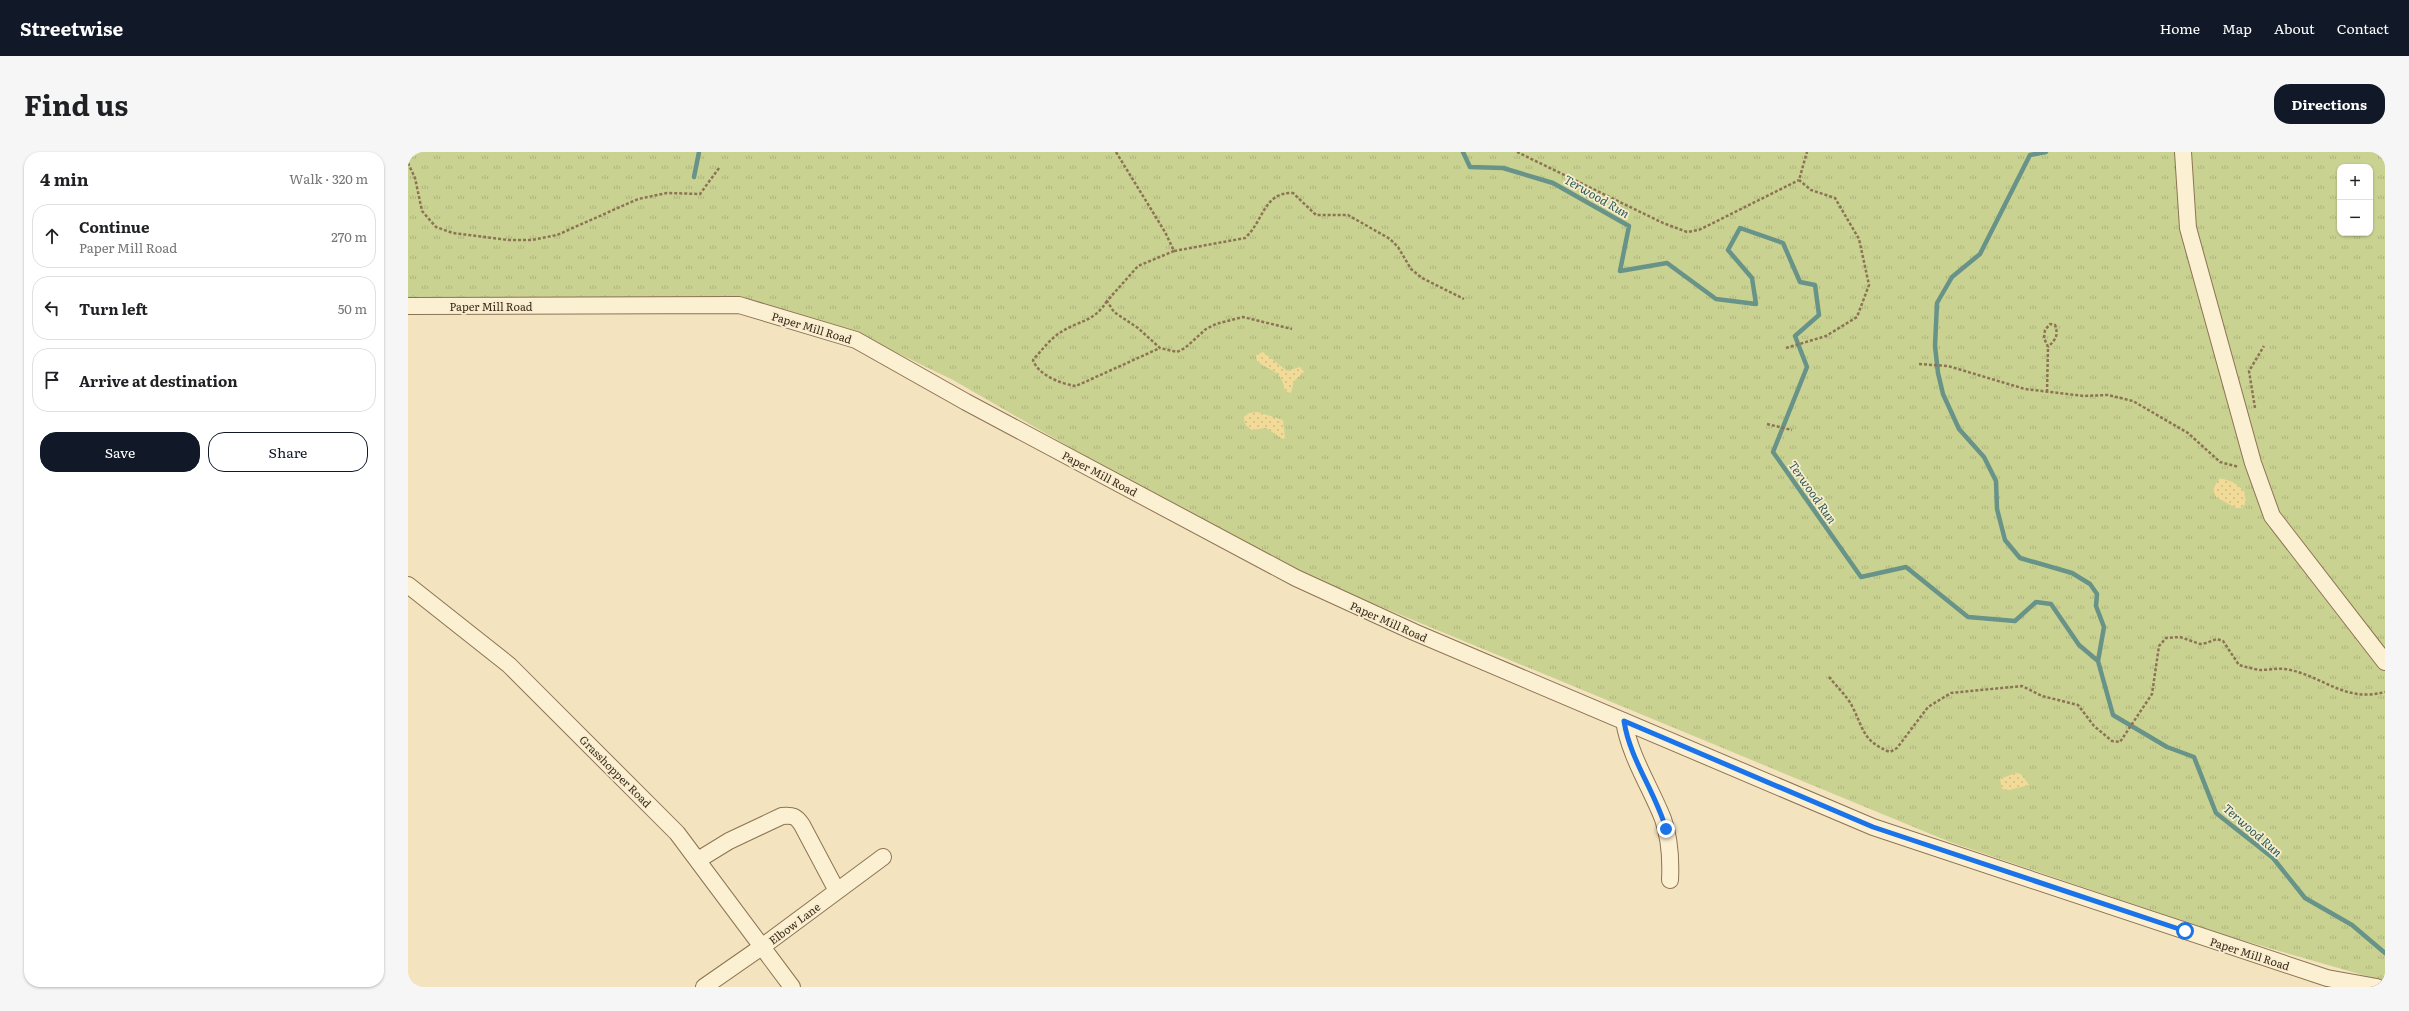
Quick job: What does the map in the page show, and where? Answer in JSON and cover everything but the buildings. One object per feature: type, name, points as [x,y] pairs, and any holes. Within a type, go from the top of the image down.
[{"type":"street","points":[[2182,152],[2188,228],[2254,467],[2272,516],[2385,662]]},
{"type":"street","name":"Paper Mill Road","points":[[408,306],[739,305],[856,340],[966,402],[1296,578],[1414,632],[1873,827],[2327,978],[2377,987]]},
{"type":"street","name":"Grasshopper Road","points":[[408,585],[509,665],[678,833],[792,987]]},
{"type":"street","points":[[1624,721],[1631,753],[1663,820],[1668,837],[1670,880]]},
{"type":"street","points":[[698,860],[748,832],[782,816],[791,815],[797,817],[802,825],[837,891]]},
{"type":"street","name":"Elbow Lane","points":[[704,987],[763,946],[882,857]]},
{"type":"path","points":[[1116,152],[1165,232],[1174,251]]},
{"type":"path","points":[[1516,152],[1663,223],[1687,232],[1699,230],[1799,180],[1807,152]]},
{"type":"path","points":[[408,163],[415,178],[422,211],[429,222],[436,227],[443,231],[466,235],[520,240],[557,235],[638,199],[667,193],[700,194],[719,168]]},
{"type":"path","points":[[1786,348],[1826,336],[1857,317],[1869,285],[1859,238],[1835,198],[1812,190],[1799,180]]},
{"type":"path","points":[[1160,348],[1076,386],[1065,384],[1036,368],[1033,360],[1061,332],[1088,320],[1101,311],[1121,283],[1138,266],[1174,251],[1245,238],[1252,232],[1273,197],[1283,193],[1293,193],[1316,215],[1348,215],[1390,239],[1398,248],[1411,269],[1422,278],[1464,299]]},
{"type":"path","points":[[1107,301],[1114,312],[1138,328],[1160,348],[1177,352],[1185,348],[1206,329],[1244,317],[1292,329]]},
{"type":"path","points":[[2047,392],[2048,347],[2044,338],[2045,330],[2050,324],[2055,325],[2058,333],[2055,340],[2048,347]]},
{"type":"path","points":[[2256,413],[2249,370],[2264,346]]},
{"type":"path","points":[[1919,364],[1948,366],[2025,389],[2084,396],[2108,396],[2133,401],[2188,433],[2220,462],[2236,468],[2254,467]]},
{"type":"path","points":[[1767,424],[1792,430]]},
{"type":"path","points":[[1829,677],[1852,706],[1862,732],[1881,748],[1890,752],[1897,748],[1928,707],[1951,693],[2022,686],[2042,696],[2078,705],[2094,726],[2112,741],[2120,742],[2125,737],[2152,694],[2159,646],[2166,638],[2180,637],[2200,644],[2206,644],[2217,638],[2224,641],[2239,665],[2260,670],[2285,669],[2318,679],[2348,694],[2365,696],[2385,692]]},
{"type":"green space","points":[[408,152],[2385,152],[2385,979],[2380,980],[2224,935],[1950,842],[1326,584],[1172,506],[953,380],[856,333],[736,297],[408,298]]},
{"type":"sand","points":[[1263,352],[1287,371],[1300,367],[1304,372],[1294,381],[1291,393],[1285,391],[1281,379],[1275,372],[1257,361],[1256,355]]},
{"type":"sand","points":[[1257,412],[1283,420],[1285,438],[1283,439],[1266,428],[1252,430],[1248,427],[1245,423],[1244,417],[1249,413]]},
{"type":"sand","points":[[2220,478],[2233,482],[2244,491],[2246,502],[2243,507],[2235,507],[2216,496],[2214,487]]},
{"type":"sand","points":[[2016,773],[2021,774],[2029,785],[2009,790],[2002,789],[2000,779]]},
{"type":"waterway","points":[[694,177],[699,152]]},
{"type":"waterway","name":"Terwood Run","points":[[1463,152],[1470,167],[1503,168],[1553,183],[1629,226],[1620,271],[1667,263],[1716,299],[1756,304],[1752,278],[1728,250],[1740,228],[1783,243],[1800,282],[1815,285],[1819,315],[1795,336],[1807,367],[1773,452],[1861,577],[1906,567],[1968,617],[2015,621],[2036,602],[2051,604],[2079,645],[2098,661],[2113,715],[2167,747],[2194,757],[2216,813],[2273,858],[2305,898],[2352,925],[2385,953]]},
{"type":"waterway","points":[[2046,152],[2030,155],[1980,254],[1952,277],[1937,303],[1935,346],[1938,373],[1943,394],[1959,429],[1984,457],[1996,481],[1997,509],[2005,540],[2020,558],[2072,573],[2090,584],[2097,594],[2096,606],[2104,627],[2098,661]]},
{"type":"route","points":[[1666,829],[1657,805],[1631,753],[1624,721],[1873,827],[2185,931]]}]
